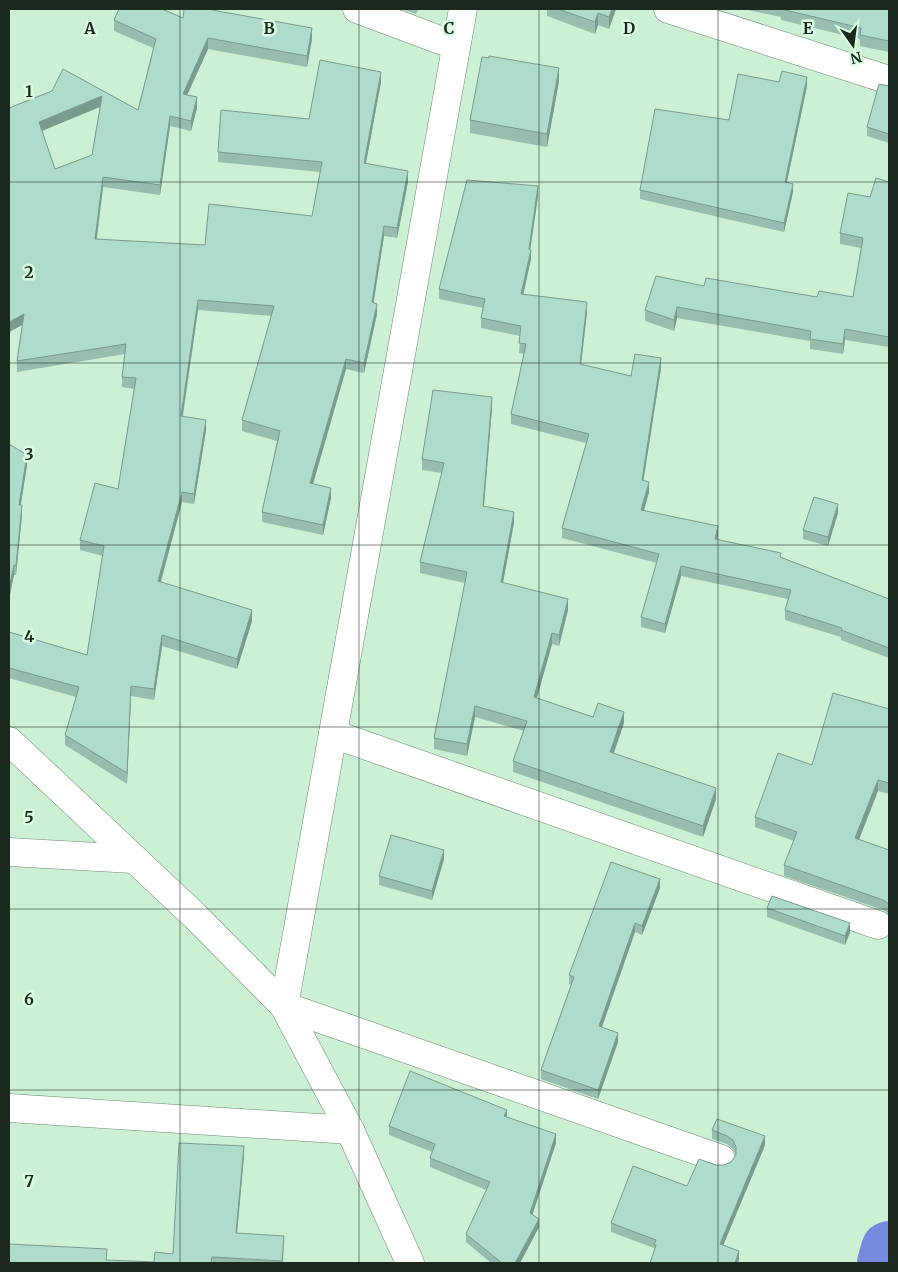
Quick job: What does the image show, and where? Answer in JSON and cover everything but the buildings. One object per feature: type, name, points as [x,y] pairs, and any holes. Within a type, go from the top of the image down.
[{"type":"street","points":[[357,9],[456,46]]},
{"type":"street","points":[[284,1006],[463,9]]},
{"type":"street","points":[[668,9],[889,80]]},
{"type":"street","points":[[333,734],[878,925]]},
{"type":"street","points":[[9,741],[195,916],[284,1006],[350,1130],[410,1263]]},
{"type":"street","points":[[9,852],[133,859]]},
{"type":"street","points":[[284,1006],[720,1158]]},
{"type":"street","points":[[9,1108],[350,1130]]},
{"type":"waterway","points":[[885,1263],[889,1249]]}]
